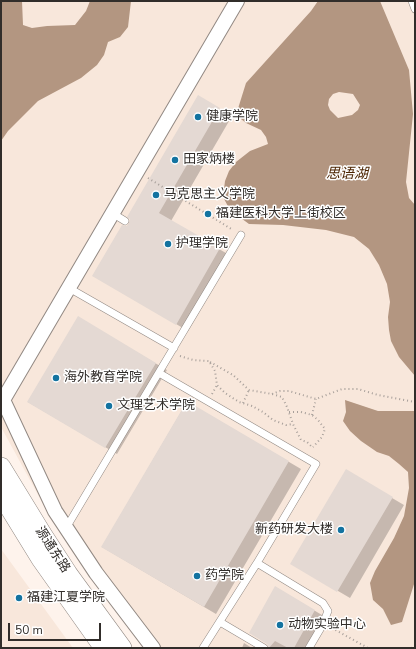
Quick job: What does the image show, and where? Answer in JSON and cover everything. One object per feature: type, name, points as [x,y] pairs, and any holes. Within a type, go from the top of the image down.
[{"type":"main road","name":"源通东路","points":[[1,468],[59,561],[122,648]]},
{"type":"main road","name":"源通东路","points":[[1,494],[41,559],[104,648]]},
{"type":"street","points":[[153,648],[96,573],[55,511],[3,400],[237,1]]},
{"type":"lane","points":[[412,1],[415,9]]},
{"type":"lane","points":[[112,213],[125,221]]},
{"type":"lane","points":[[66,528],[241,234]]},
{"type":"lane","points":[[69,288],[172,351]]},
{"type":"lane","points":[[159,373],[316,464],[257,563],[203,648]]},
{"type":"lane","points":[[257,563],[323,603],[328,611],[309,648]]},
{"type":"lane","points":[[220,622],[264,648]]},
{"type":"path","points":[[137,171],[241,234]]},
{"type":"path","points":[[172,351],[193,360],[209,361],[233,375],[249,390],[282,397],[301,440],[307,442],[312,448]]},
{"type":"path","points":[[209,361],[215,371],[217,385],[225,393],[264,412],[273,420],[286,425],[294,424]]},
{"type":"path","points":[[272,394],[280,391],[289,391],[316,399],[342,389],[358,389],[378,395],[415,402]]},
{"type":"path","points":[[243,403],[249,390]]},
{"type":"path","points":[[312,415],[316,399]]},
{"type":"path","points":[[289,412],[301,412],[312,415],[325,429],[322,437],[312,448],[306,458]]},
{"type":"path","points":[[326,616],[331,628],[368,648]]},
{"type":"path","points":[[411,648],[415,646]]},
{"type":"shaded area","name":"福建医科大学上街校区","points":[[1,1],[415,1],[415,648],[143,648],[71,549],[43,504],[1,427]]},
{"type":"shaded area","name":"福建江夏学院","points":[[1,549],[73,648],[1,648]]},
{"type":"water","points":[[1,1],[22,1],[23,25],[32,28],[75,25],[86,11],[90,1],[131,1],[128,27],[120,37],[108,42],[104,55],[97,65],[81,78],[38,101],[8,131],[1,141]]},
{"type":"water","name":"思语湖","points":[[318,1],[380,1],[409,70],[413,114],[406,182],[409,198],[415,205],[415,376],[399,357],[391,341],[388,317],[390,302],[387,284],[379,265],[369,249],[354,237],[326,230],[283,225],[249,224],[230,210],[223,197],[225,181],[229,171],[236,162],[250,151],[268,144],[266,137],[261,130],[246,123],[236,115],[246,83],[311,11]],"holes":[[[339,92],[353,94],[360,105],[358,110],[352,115],[338,118],[330,110],[328,105],[329,99],[333,94]]]},
{"type":"water","points":[[345,400],[378,411],[415,411],[415,581],[402,622],[391,625],[383,609],[373,600],[370,583],[404,516],[409,488],[408,472],[389,456],[377,452],[350,431],[343,421],[346,412]]},
{"type":"building","name":"田家炳楼","points":[[198,95],[220,108],[159,213],[220,248],[176,325],[92,276],[122,225],[127,226],[129,223],[130,219],[127,217]]},
{"type":"building","points":[[78,316],[156,363],[105,448],[27,402]]},
{"type":"building","points":[[187,401],[289,461],[204,607],[101,547]]},
{"type":"building","name":"新药研发大楼","points":[[346,469],[393,497],[337,592],[290,564]]},
{"type":"building","name":"动物实验中心","points":[[275,586],[315,610],[294,648],[288,648],[275,641],[269,648],[267,644],[249,633]]},
{"type":"place","name":"健康学院","points":[[198,117]]},
{"type":"place","name":"田家炳楼","points":[[175,160]]},
{"type":"place","name":"马克思主义学院","points":[[156,195]]},
{"type":"place","name":"福建医科大学上街校区","points":[[208,214]]},
{"type":"place","name":"护理学院","points":[[168,244]]},
{"type":"place","name":"海外教育学院","points":[[56,378]]},
{"type":"place","name":"文理艺术学院","points":[[109,406]]},
{"type":"place","name":"新药研发大楼","points":[[341,530]]},
{"type":"place","name":"药学院","points":[[197,576]]},
{"type":"place","name":"福建江夏学院","points":[[19,598]]},
{"type":"place","name":"动物实验中心","points":[[280,625]]}]
